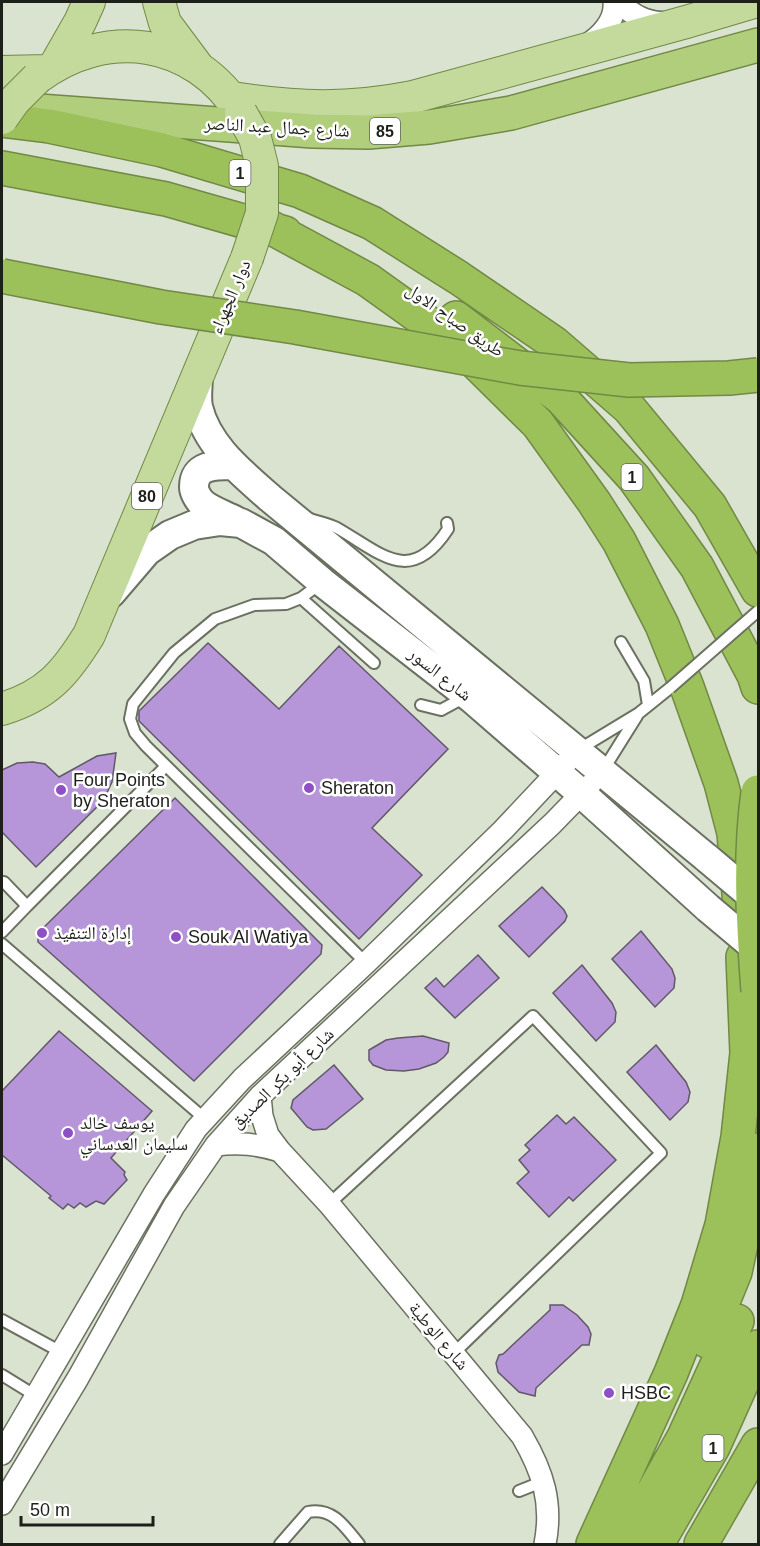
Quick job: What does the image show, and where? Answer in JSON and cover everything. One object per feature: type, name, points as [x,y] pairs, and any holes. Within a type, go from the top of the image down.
[{"type":"highway","name":"شارع جمال عبد الناصر","points":[[2,109],[313,130],[368,132],[429,127],[511,114],[759,45]]},
{"type":"highway","name":"طريق صباح الاول","points":[[2,119],[49,126],[162,150],[300,191],[372,223],[459,278],[554,343],[629,408],[710,506],[759,590]]},
{"type":"highway","name":"طريق صباح الاول","points":[[2,168],[166,199],[270,227],[374,266],[449,313],[561,398],[634,478],[697,567],[759,687]]},
{"type":"highway","points":[[270,227],[368,280],[456,343],[538,424],[613,531],[662,625],[707,741],[734,833],[747,1053],[738,1137],[722,1225],[698,1305],[671,1373],[593,1545]]},
{"type":"highway","points":[[2,276],[162,307],[295,327],[520,368],[629,380],[729,378],[759,375]]},
{"type":"highway","points":[[759,792],[752,848],[754,930],[759,991]]},
{"type":"highway","points":[[602,1545],[688,1390],[735,1272],[759,1150]]},
{"type":"highway","points":[[624,1545],[684,1437],[734,1329],[750,1287],[759,1253]]},
{"type":"highway","name":"1","points":[[657,1545],[713,1447],[759,1347]]},
{"type":"highway","name":"1","points":[[701,1545],[759,1445]]},
{"type":"main road","name":"80","points":[[46,71],[80,22],[89,2]]},
{"type":"main road","name":"80","points":[[159,2],[165,23],[197,67]]},
{"type":"main road","name":"شارع جمال عبد الناصر","points":[[236,105],[308,107],[374,105],[413,97],[754,2]]},
{"type":"main road","name":"دوار الجهراء","points":[[2,119],[14,101],[46,71],[79,53],[103,47],[127,46],[152,49],[176,56],[197,67],[236,105],[255,138],[262,166],[262,213],[247,258],[89,635],[70,666],[41,692],[5,709]]},
{"type":"main road","points":[[2,72],[46,71]]},
{"type":"main road","name":"شارع السور","points":[[198,375],[198,407],[210,437],[233,465],[759,902]]},
{"type":"main road","points":[[233,465],[207,467],[198,473],[194,483],[195,493],[202,503],[240,523]]},
{"type":"main road","name":"شارع السور","points":[[102,604],[147,551],[170,535],[194,525],[220,521],[240,523],[274,541],[312,590],[468,696],[759,951]]},
{"type":"street","points":[[572,53],[604,32],[610,21],[614,2]]},
{"type":"street","points":[[620,2],[632,14],[646,20],[664,24],[686,22]]},
{"type":"street","name":"شارع أبو بكر الصديق","points":[[2,1455],[154,1194],[196,1129],[242,1079],[503,830],[577,751]]},
{"type":"street","name":"شارع أبو بكر الصديق","points":[[2,1504],[78,1378],[174,1206],[216,1145],[260,1096],[582,794],[602,772]]},
{"type":"street","name":"شارع الوطية","points":[[260,1096],[262,1116],[268,1135],[280,1151],[329,1204],[522,1436],[544,1480],[547,1515],[545,1545]]},
{"type":"street","points":[[216,1145],[248,1143],[280,1151]]},
{"type":"lane","points":[[286,511],[335,527],[389,560],[412,561],[423,555],[448,529],[447,523]]},
{"type":"lane","points":[[366,963],[166,766],[135,733],[130,719],[133,704],[174,653],[215,619],[254,604],[286,604],[312,590],[374,663]]},
{"type":"lane","name":"شارع أبو بكر الصديق","points":[[577,751],[639,713],[759,611]]},
{"type":"lane","points":[[621,642],[644,681],[648,705]]},
{"type":"lane","points":[[421,705],[441,710],[468,696]]},
{"type":"lane","name":"شارع أبو بكر الصديق","points":[[602,772],[639,713]]},
{"type":"lane","points":[[2,932],[166,766]]},
{"type":"lane","points":[[2,882],[27,906]]},
{"type":"lane","points":[[2,944],[205,1119]]},
{"type":"lane","points":[[329,1204],[533,1016],[661,1153],[453,1354]]},
{"type":"lane","points":[[2,1320],[61,1352]]},
{"type":"lane","points":[[2,1375],[36,1396]]},
{"type":"lane","points":[[519,1491],[544,1480]]},
{"type":"lane","points":[[280,1545],[308,1512],[314,1511],[326,1512],[338,1519],[358,1545]]},
{"type":"building","name":"Sheraton","points":[[208,643],[279,709],[339,646],[448,749],[372,828],[422,875],[359,939],[139,721],[139,711]]},
{"type":"building","points":[[116,753],[112,782],[103,801],[36,867],[2,832],[2,770],[17,763],[33,762],[45,764],[59,777],[97,756]]},
{"type":"building","name":"Souk Al Watiya","points":[[175,798],[322,945],[321,954],[194,1081],[38,942],[38,933]]},
{"type":"building","points":[[542,887],[567,916],[565,921],[529,957],[499,926]]},
{"type":"building","points":[[641,931],[672,969],[675,978],[674,988],[655,1007],[612,959]]},
{"type":"building","points":[[478,955],[499,978],[455,1018],[425,988],[436,978],[444,987]]},
{"type":"building","points":[[582,965],[612,1003],[616,1012],[615,1022],[596,1041],[553,993]]},
{"type":"building","name":"يوسف خالد سليمان العدساني","points":[[59,1031],[152,1111],[111,1158],[125,1172],[127,1180],[104,1204],[96,1201],[86,1207],[80,1203],[74,1208],[68,1204],[63,1209],[2,1155],[2,1091]]},
{"type":"building","points":[[423,1036],[449,1043],[448,1052],[436,1063],[404,1071],[386,1070],[373,1065],[369,1060],[369,1050],[386,1040]]},
{"type":"building","points":[[656,1045],[686,1082],[690,1092],[688,1102],[670,1120],[627,1072]]},
{"type":"building","points":[[334,1065],[363,1099],[326,1129],[313,1130],[307,1127],[291,1108],[293,1100]]},
{"type":"building","points":[[557,1115],[566,1124],[574,1117],[616,1160],[573,1201],[569,1197],[549,1217],[517,1183],[529,1172],[519,1160],[530,1150],[525,1145]]},
{"type":"building","points":[[550,1305],[563,1305],[577,1315],[591,1334],[589,1345],[582,1345],[536,1388],[535,1396],[519,1392],[498,1372],[496,1363],[499,1355],[503,1354],[550,1310]]},
{"type":"place","name":"Sheraton","points":[[309,788]]},
{"type":"place","name":"Four Points by Sheraton","points":[[61,790]]},
{"type":"place","name":"إدارة التنفيذ","points":[[42,933]]},
{"type":"place","name":"Souk Al Watiya","points":[[176,937]]},
{"type":"place","name":"يوسف خالد سليمان العدساني","points":[[68,1133]]},
{"type":"place","name":"HSBC","points":[[609,1393]]}]
